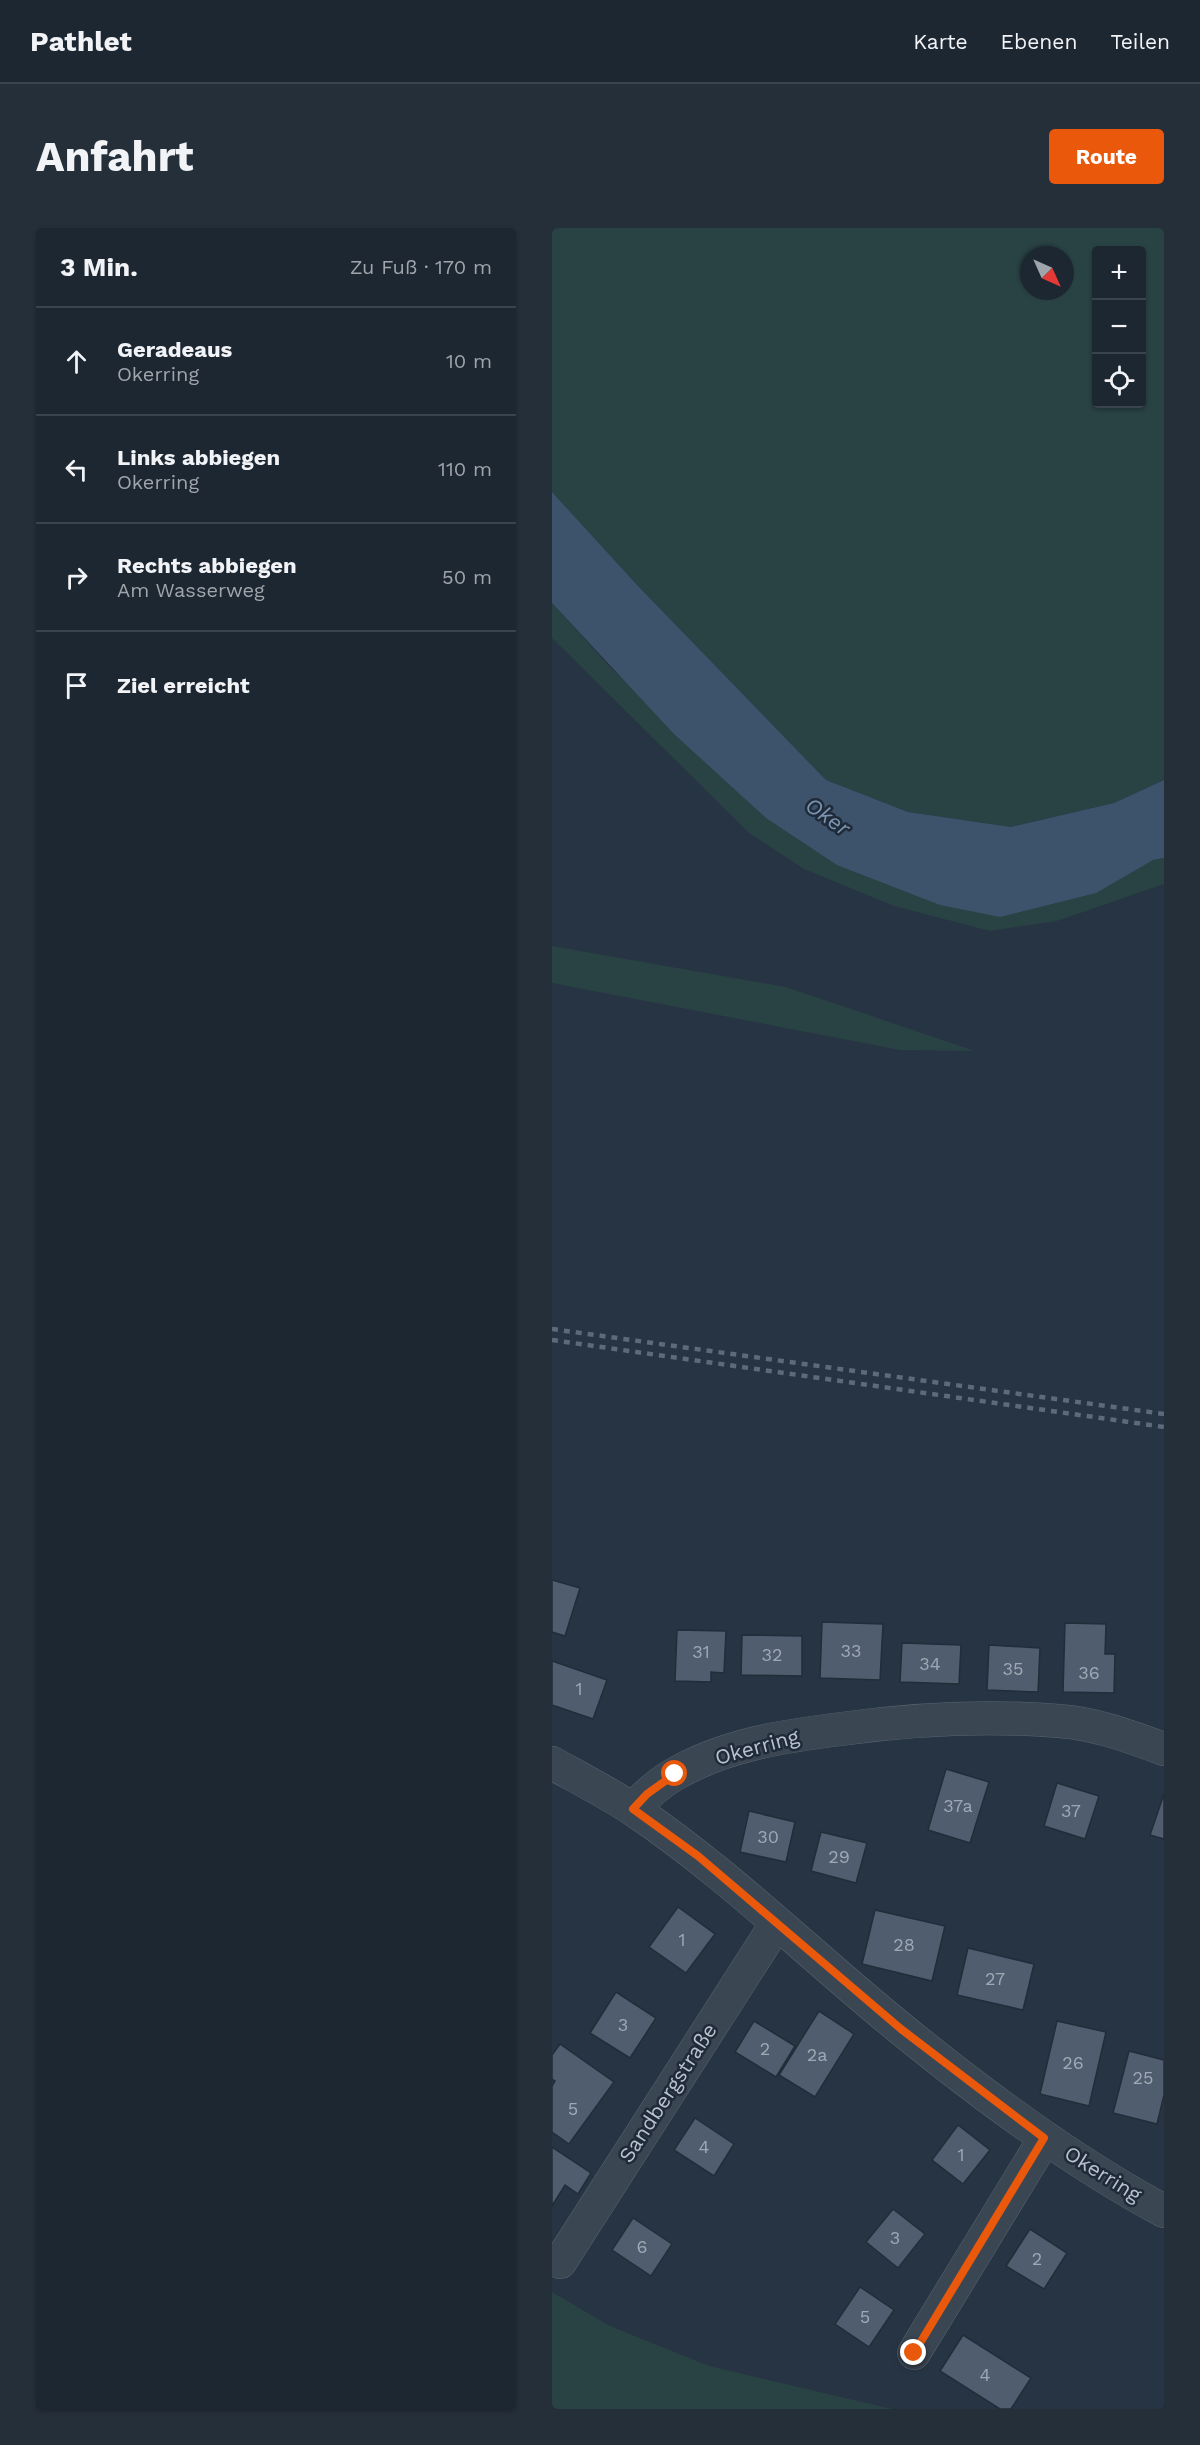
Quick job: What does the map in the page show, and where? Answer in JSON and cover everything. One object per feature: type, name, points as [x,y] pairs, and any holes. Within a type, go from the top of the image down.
[{"type":"street","name":"Okerring","points":[[1164,1749],[1121,1734],[1061,1721],[977,1718],[881,1724],[789,1736],[728,1751],[675,1774],[647,1794],[633,1809],[698,1856],[901,2029],[1044,2138],[1131,2194],[1164,2211]]},
{"type":"street","points":[[552,1762],[633,1809]]},
{"type":"street","name":"Sandbergstraße","points":[[560,2262],[777,1923]]},
{"type":"street","points":[[914,2353],[1044,2138]]},
{"type":"green space","points":[[552,228],[1164,228],[1164,780],[1114,803],[1011,827],[908,812],[826,780],[638,586],[552,492]]},
{"type":"green space","points":[[552,603],[608,665],[766,818],[1153,860],[1164,858],[1164,884],[1057,921],[990,931],[894,906],[804,869],[749,833],[552,638]]},
{"type":"green space","points":[[552,946],[786,987],[975,1051],[900,1050],[552,983]]},
{"type":"green space","points":[[552,2292],[610,2326],[709,2366],[892,2409],[552,2409]]},
{"type":"water","name":"Oker","points":[[552,492],[638,586],[826,780],[908,812],[1011,827],[1114,803],[1164,780],[1164,858],[1153,860],[1096,893],[1000,917],[940,905],[837,865],[766,818],[674,734],[552,603]]},
{"type":"building","points":[[552,1580],[580,1588],[565,1636],[552,1632]]},
{"type":"building","points":[[822,1622],[883,1624],[880,1680],[820,1678]]},
{"type":"building","points":[[1065,1623],[1106,1624],[1105,1654],[1115,1654],[1114,1693],[1063,1692]]},
{"type":"building","points":[[677,1630],[726,1631],[724,1673],[711,1672],[711,1682],[675,1681]]},
{"type":"building","points":[[742,1635],[802,1636],[802,1676],[741,1675]]},
{"type":"building","points":[[902,1643],[961,1645],[959,1684],[900,1682]]},
{"type":"building","points":[[989,1645],[1040,1648],[1038,1692],[987,1690]]},
{"type":"building","points":[[552,1661],[607,1680],[593,1719],[552,1705]]},
{"type":"building","points":[[946,1769],[989,1782],[970,1843],[928,1830]]},
{"type":"building","points":[[1057,1783],[1099,1796],[1085,1839],[1044,1826]]},
{"type":"building","points":[[1164,1794],[1164,1839],[1150,1835]]},
{"type":"building","points":[[749,1811],[795,1822],[786,1862],[740,1852]]},
{"type":"building","points":[[821,1832],[867,1843],[856,1883],[811,1871]]},
{"type":"building","points":[[678,1907],[715,1934],[686,1973],[649,1947]]},
{"type":"building","points":[[875,1910],[945,1926],[932,1981],[862,1964]]},
{"type":"building","points":[[968,1948],[1034,1964],[1023,2010],[957,1995]]},
{"type":"building","points":[[616,1992],[656,2018],[630,2058],[590,2033]]},
{"type":"building","points":[[819,2011],[854,2034],[815,2097],[779,2075]]},
{"type":"building","points":[[754,2021],[795,2046],[776,2077],[735,2052]]},
{"type":"building","points":[[1057,2021],[1106,2032],[1089,2106],[1040,2094]]},
{"type":"building","points":[[560,2044],[614,2082],[569,2144],[552,2132],[552,2086],[555,2081],[552,2079],[552,2055]]},
{"type":"building","points":[[1129,2051],[1164,2060],[1164,2095],[1157,2124],[1113,2113]]},
{"type":"building","points":[[695,2118],[734,2144],[714,2176],[674,2150]]},
{"type":"building","points":[[958,2125],[990,2150],[963,2184],[932,2160]]},
{"type":"building","points":[[552,2147],[591,2173],[578,2194],[565,2185],[552,2206]]},
{"type":"building","points":[[893,2209],[925,2234],[898,2268],[866,2242]]},
{"type":"building","points":[[633,2218],[672,2244],[651,2276],[612,2250]]},
{"type":"building","points":[[1030,2229],[1067,2253],[1044,2289],[1006,2266]]},
{"type":"building","points":[[860,2287],[894,2310],[869,2347],[835,2324]]},
{"type":"building","points":[[963,2335],[1031,2378],[1011,2409],[1000,2409],[940,2371]]},
{"type":"railway","points":[[552,1329],[1164,1414]]},
{"type":"railway","points":[[552,1340],[1164,1427]]},
{"type":"route","points":[[675,1774],[647,1794],[633,1809],[698,1856],[901,2029],[1044,2138],[914,2353]]}]
